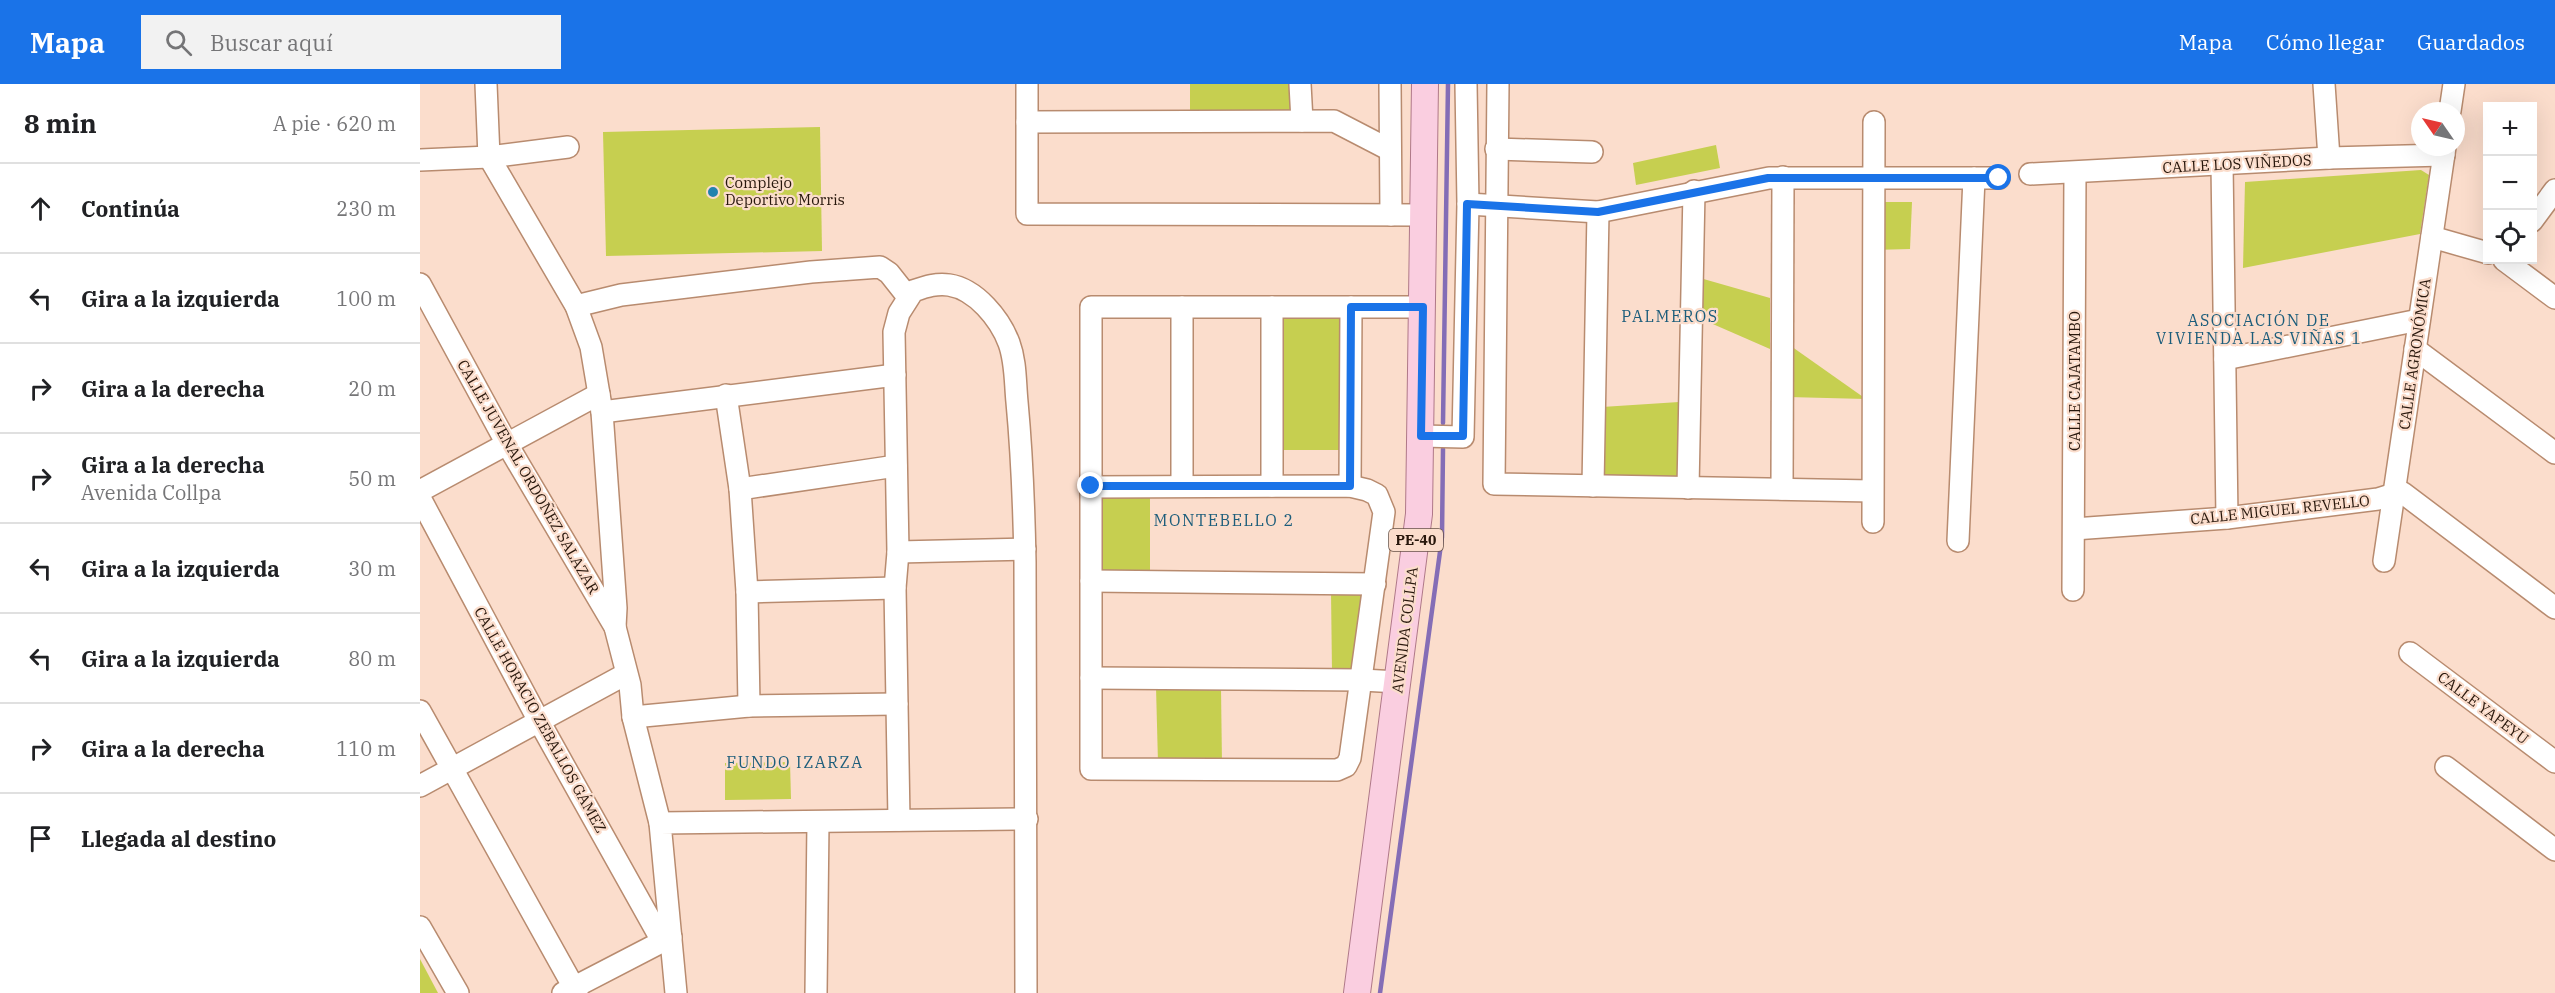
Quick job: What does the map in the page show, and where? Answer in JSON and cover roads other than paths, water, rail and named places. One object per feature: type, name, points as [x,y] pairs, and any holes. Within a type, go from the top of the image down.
[{"type":"main road","name":"AVENIDA COLLPA","points":[[1357,993],[1419,514],[1425,84]]},
{"type":"street","points":[[486,84],[489,157],[576,306],[591,347],[601,403],[616,608],[615,627]]},
{"type":"street","points":[[1027,84],[1027,214],[1424,215]]},
{"type":"street","points":[[1300,84],[1302,121]]},
{"type":"street","points":[[1390,84],[1390,214]]},
{"type":"street","points":[[1421,436],[1463,436],[1467,204],[1466,84]]},
{"type":"street","points":[[1498,84],[1494,484],[1872,491]]},
{"type":"street","points":[[2324,84],[2329,158]]},
{"type":"street","points":[[2451,102],[2454,84]]},
{"type":"street","points":[[1027,122],[1334,121],[1390,150]]},
{"type":"street","points":[[1873,522],[1874,122]]},
{"type":"street","points":[[420,160],[489,157],[568,147]]},
{"type":"street","points":[[1496,149],[1592,152]]},
{"type":"street","name":"CALLE LOS VIÑEDOS","points":[[2030,174],[2411,153]]},
{"type":"street","name":"CALLE AGRONÓMICA","points":[[2384,561],[2443,156]]},
{"type":"street","points":[[2222,164],[2227,518]]},
{"type":"street","name":"CALLE CAJATAMBO","points":[[2073,590],[2075,173]]},
{"type":"street","points":[[1467,204],[1598,212],[1750,179],[1784,177],[1999,178]]},
{"type":"street","points":[[1782,489],[1784,177]]},
{"type":"street","points":[[1958,541],[1974,178]]},
{"type":"street","points":[[2537,213],[2555,190]]},
{"type":"street","points":[[1688,488],[1694,192]]},
{"type":"street","points":[[1593,486],[1598,212]]},
{"type":"street","points":[[2432,237],[2483,253]]},
{"type":"street","points":[[2509,264],[2555,298]]},
{"type":"street","points":[[576,306],[621,295],[811,272],[880,267],[890,273],[908,297]]},
{"type":"street","name":"CALLE JUVENAL ORDOÑEZ SALAZAR","points":[[420,284],[507,444],[615,627],[630,685],[633,717],[660,823],[667,939],[676,993]]},
{"type":"street","points":[[899,820],[894,332],[899,313],[913,291],[931,285],[958,287],[985,306],[995,318],[1006,337],[1016,373],[1025,549],[1026,993]]},
{"type":"street","points":[[1091,486],[1350,486],[1377,495],[1384,512],[1362,680],[1350,758],[1346,766],[1337,770],[1091,769],[1091,486],[1091,307],[1423,307]]},
{"type":"street","points":[[1182,307],[1182,486]]},
{"type":"street","points":[[1272,307],[1272,486]]},
{"type":"street","points":[[1350,486],[1351,307]]},
{"type":"street","points":[[2225,359],[2420,320]]},
{"type":"street","points":[[2415,349],[2555,453]]},
{"type":"street","points":[[420,491],[507,444],[601,403],[726,395],[895,375]]},
{"type":"street","points":[[726,395],[740,489],[747,592],[749,706]]},
{"type":"street","points":[[740,489],[896,466]]},
{"type":"street","points":[[2394,494],[2403,494],[2555,608]]},
{"type":"street","name":"CALLE MIGUEL REVELLO","points":[[2074,529],[2227,518],[2378,499],[2394,494]]},
{"type":"street","name":"CALLE HORACIO ZEBALLOS GÁMEZ","points":[[420,498],[539,721],[667,939]]},
{"type":"street","points":[[898,552],[1025,549]]},
{"type":"street","points":[[1091,581],[1375,584]]},
{"type":"street","points":[[747,592],[895,588]]},
{"type":"street","name":"CALLE YAPEYU","points":[[2410,653],[2555,762]]},
{"type":"street","points":[[420,786],[626,674]]},
{"type":"street","points":[[1091,678],[1398,682]]},
{"type":"street","points":[[633,717],[749,706],[897,705]]},
{"type":"street","points":[[420,711],[571,991],[667,939]]},
{"type":"street","points":[[2446,767],[2555,850]]},
{"type":"street","points":[[660,823],[1027,819]]},
{"type":"street","points":[[816,993],[818,822]]},
{"type":"street","points":[[420,927],[458,993]]},
{"type":"waterway","points":[[1443,423],[1448,84]]},
{"type":"waterway","points":[[1380,993],[1442,537],[1443,449]]},
{"type":"place","name":"Complejo Deportivo Morris","points":[[713,192]]},
{"type":"district","name":"PALMEROS","points":[[1670,316]]},
{"type":"district","name":"ASOCIACIÓN DE VIVIENDA LAS VIÑAS 1","points":[[2259,329]]},
{"type":"district","name":"MONTEBELLO 2","points":[[1224,520]]},
{"type":"district","name":"FUNDO IZARZA","points":[[795,762]]}]
